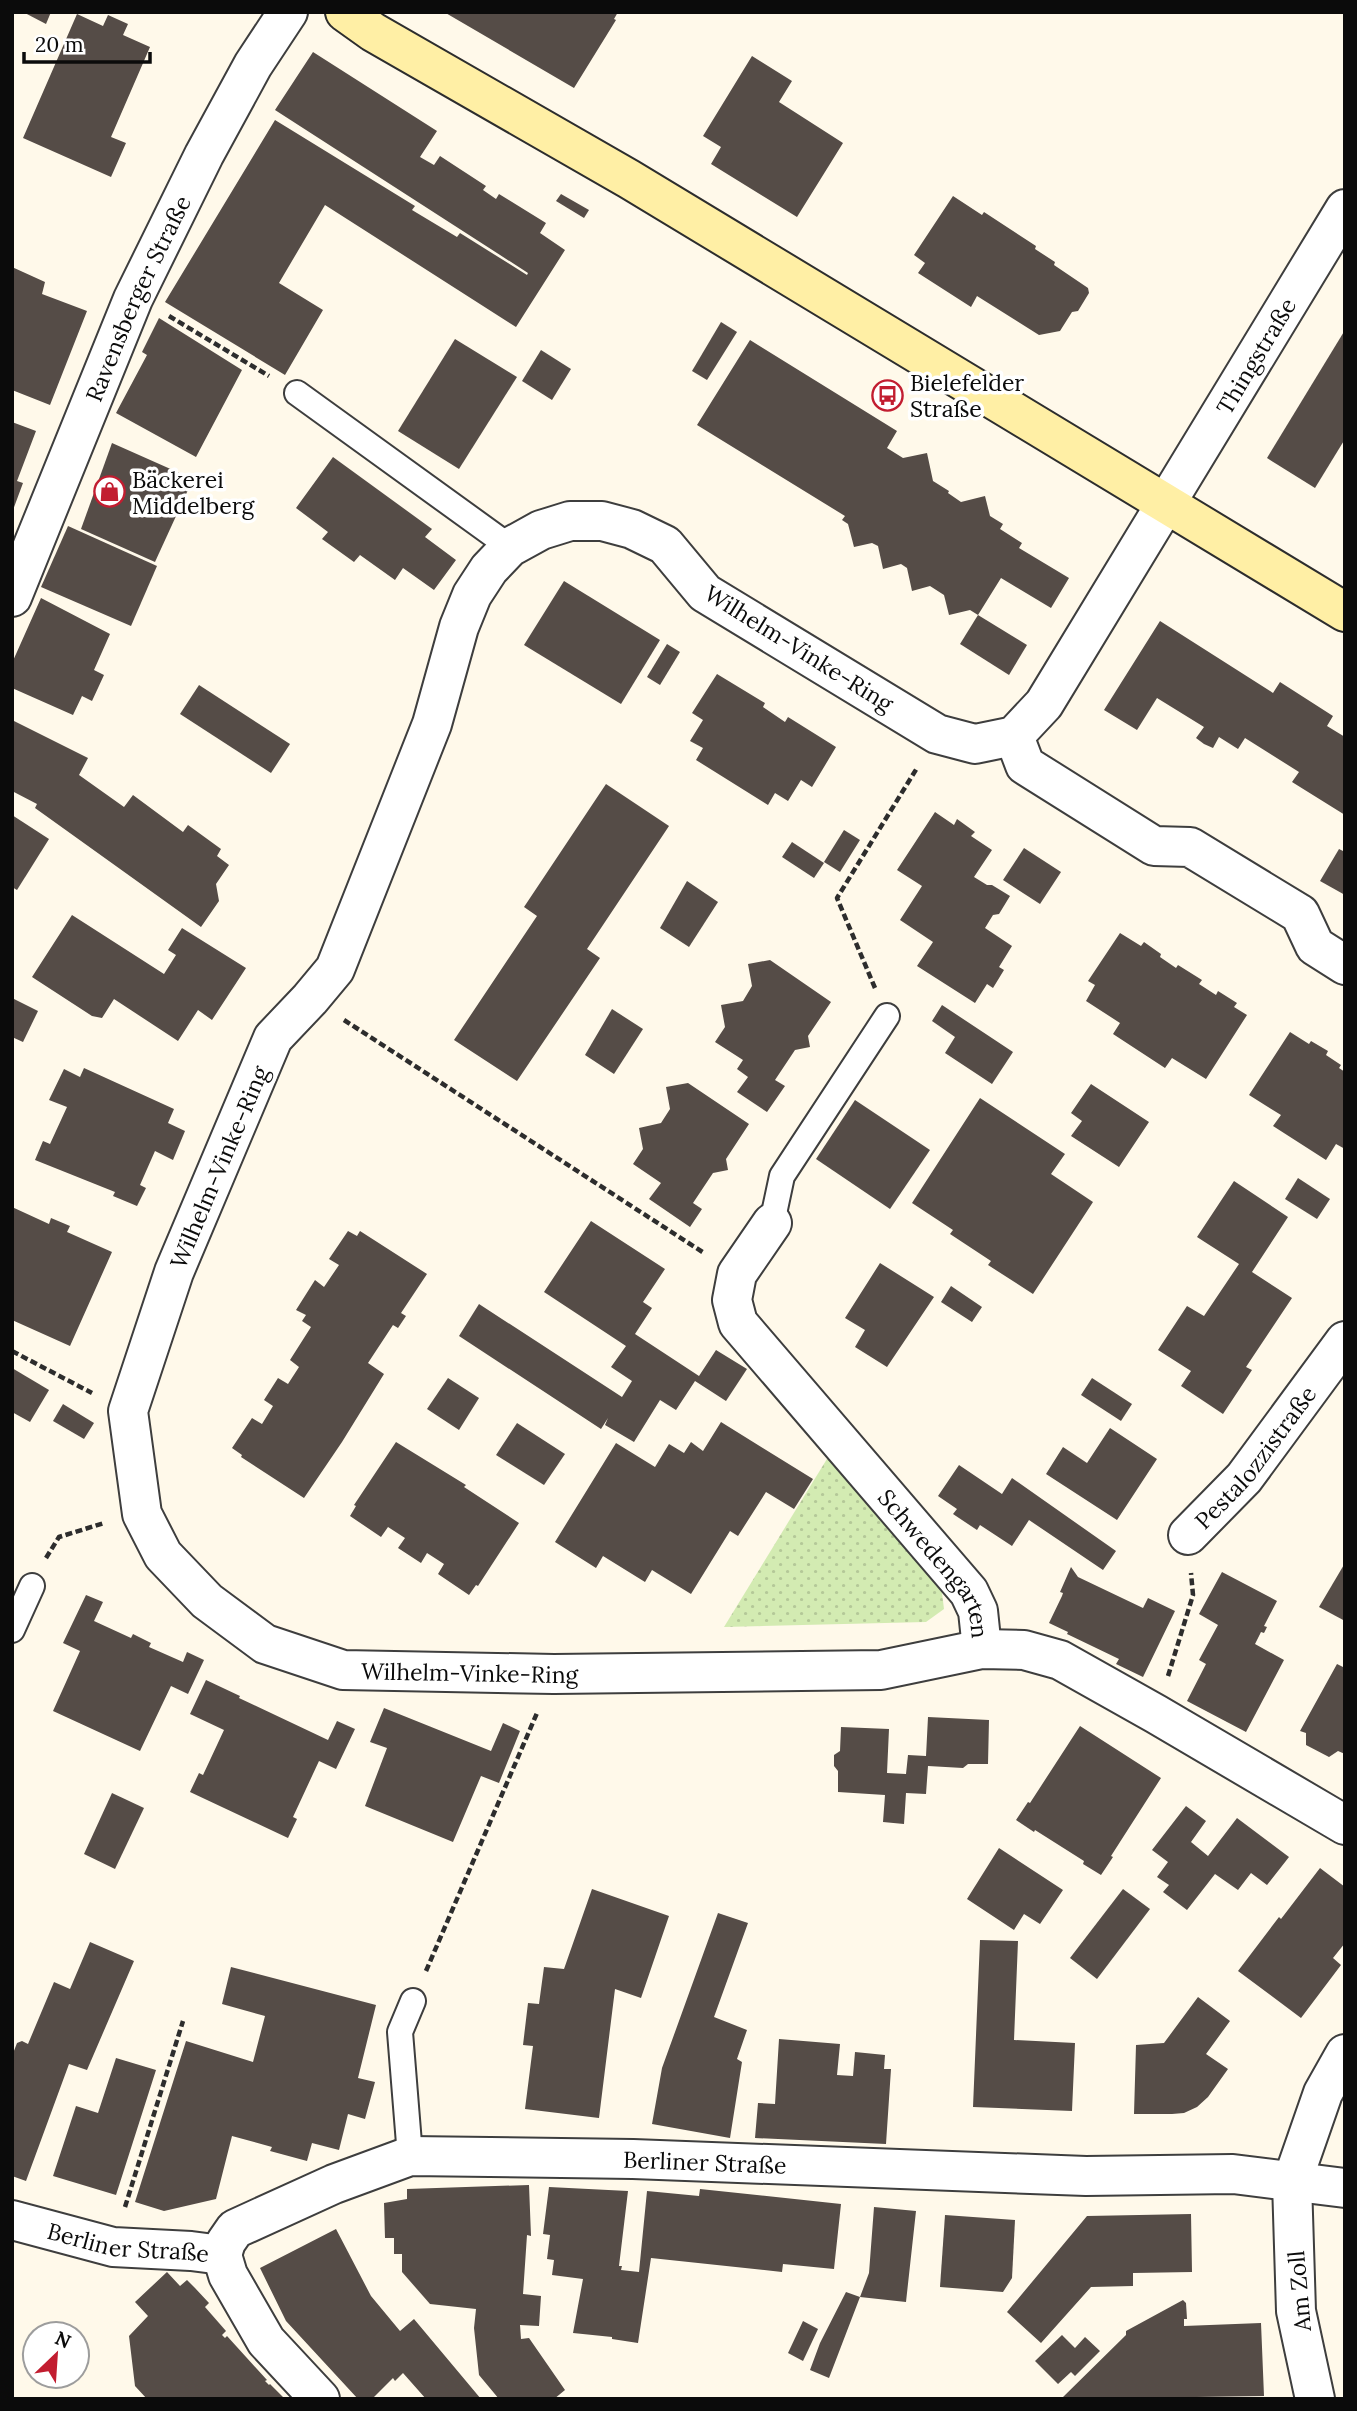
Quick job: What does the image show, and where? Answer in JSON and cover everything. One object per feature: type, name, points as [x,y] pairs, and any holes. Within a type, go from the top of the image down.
[{"type":"main road","points":[[345,12],[373,32],[629,179],[1345,612]]},
{"type":"street","name":"Ravensberger Straße","points":[[12,597],[133,299],[221,124],[253,65],[288,12]]},
{"type":"street","name":"Thingstraße","points":[[1167,502],[1345,209]]},
{"type":"street","points":[[1167,502],[1044,704],[1014,736],[1025,765],[1154,846],[1190,847],[1300,914],[1315,946],[1345,965]]},
{"type":"street","name":"Wilhelm-Vinke-Ring","points":[[982,1649],[881,1670],[554,1674],[343,1670],[265,1644],[206,1601],[163,1555],[142,1514],[128,1411],[174,1272],[273,1038],[335,969],[432,724],[459,627],[472,595],[489,569],[510,547],[541,530],[570,522],[602,521],[632,529],[665,545],[705,593],[937,734],[975,744],[1014,736]]},
{"type":"street","name":"Schwedengarten","points":[[772,1223],[737,1274],[732,1300],[738,1323],[969,1592],[978,1611],[982,1649],[1024,1650],[1060,1660],[1345,1825]]},
{"type":"street","name":"Pestalozzistraße","points":[[1188,1535],[1244,1478],[1345,1341]]},
{"type":"street","points":[[1292,2182],[1323,2093],[1345,2054]]},
{"type":"street","name":"Berliner Straße","points":[[12,2220],[113,2247],[222,2255],[226,2242],[235,2229],[334,2184],[410,2156],[633,2159],[1086,2176],[1233,2174],[1345,2188]]},
{"type":"street","name":"Am Zoll","points":[[1292,2182],[1296,2311],[1315,2399]]},
{"type":"street","points":[[222,2255],[228,2275],[265,2341],[320,2399]]},
{"type":"lane","points":[[297,393],[510,547]]},
{"type":"lane","points":[[772,1223],[782,1176],[887,1016]]},
{"type":"lane","points":[[12,1630],[32,1586]]},
{"type":"lane","points":[[410,2156],[400,2032],[413,2001]]},
{"type":"path","points":[[133,299],[169,316],[297,393]]},
{"type":"path","points":[[887,1016],[837,898],[937,734]]},
{"type":"path","points":[[310,999],[737,1274]]},
{"type":"path","points":[[12,1351],[128,1411]]},
{"type":"path","points":[[32,1586],[47,1553],[59,1536],[142,1514]]},
{"type":"path","points":[[1156,1714],[1193,1595],[1188,1535]]},
{"type":"path","points":[[413,2001],[554,1674]]},
{"type":"path","points":[[113,2247],[183,2021]]},
{"type":"green space","points":[[830,1454],[941,1585],[944,1609],[926,1622],[724,1627]]},
{"type":"building","points":[[23,12],[51,12],[46,24]]},
{"type":"building","points":[[444,12],[618,12],[614,19],[616,20],[574,88]]},
{"type":"building","points":[[77,14],[103,26],[108,15],[128,24],[123,35],[150,47],[111,137],[126,143],[111,177],[23,138]]},
{"type":"building","points":[[313,52],[437,131],[420,157],[434,165],[440,156],[486,186],[483,190],[496,199],[499,194],[546,223],[540,233],[565,250],[516,327],[325,205],[279,283],[323,310],[285,375],[165,302],[275,120],[415,206],[412,210],[457,237],[460,233],[527,275],[528,273],[275,110]]},
{"type":"building","points":[[752,56],[792,81],[779,102],[843,143],[797,217],[711,164],[721,147],[703,136]]},
{"type":"building","points":[[561,194],[589,210],[584,218],[556,201]]},
{"type":"building","points":[[953,196],[982,215],[984,212],[1036,246],[1035,249],[1055,262],[1054,265],[1088,288],[1089,293],[1078,311],[1072,312],[1060,331],[1039,335],[977,296],[971,307],[918,273],[925,263],[914,255]]},
{"type":"building","points":[[12,267],[45,282],[42,294],[87,311],[50,405],[12,390]]},
{"type":"building","points":[[159,318],[242,370],[196,457],[116,413],[147,355],[142,352]]},
{"type":"building","points":[[721,322],[737,332],[707,380],[692,371]]},
{"type":"building","points":[[1345,330],[1345,439],[1315,488],[1267,458]]},
{"type":"building","points":[[455,339],[517,377],[459,469],[398,431]]},
{"type":"building","points":[[750,340],[897,431],[887,448],[903,458],[927,453],[933,481],[961,502],[985,496],[990,516],[1003,524],[1000,529],[1022,543],[1019,548],[1069,578],[1051,608],[1001,578],[978,615],[970,610],[949,615],[944,595],[930,586],[912,591],[907,568],[901,564],[883,569],[878,546],[872,543],[854,547],[848,524],[842,520],[845,516],[697,425]]},
{"type":"building","points":[[541,350],[571,369],[552,400],[522,381]]},
{"type":"building","points":[[12,422],[36,431],[17,481],[23,483],[13,510]]},
{"type":"building","points":[[112,443],[193,479],[155,562],[81,529]]},
{"type":"building","points":[[333,457],[432,529],[425,537],[456,560],[434,590],[403,568],[395,580],[360,555],[354,562],[322,539],[328,532],[296,508]]},
{"type":"building","points":[[68,526],[157,566],[131,626],[41,587]]},
{"type":"building","points":[[564,581],[660,640],[621,704],[524,645]]},
{"type":"building","points":[[41,598],[110,634],[94,670],[104,675],[92,701],[82,696],[73,715],[12,688],[12,663]]},
{"type":"building","points":[[978,615],[1027,645],[1009,675],[960,644]]},
{"type":"building","points":[[1160,621],[1273,693],[1280,682],[1333,716],[1327,726],[1345,737],[1345,815],[1292,782],[1299,772],[1245,738],[1238,749],[1219,737],[1213,748],[1204,744],[1196,738],[1204,727],[1157,698],[1137,730],[1104,710]]},
{"type":"building","points":[[667,644],[680,652],[660,685],[647,677]]},
{"type":"building","points":[[717,674],[765,703],[763,707],[785,722],[788,717],[836,747],[812,787],[801,780],[788,801],[775,793],[768,805],[696,760],[703,748],[690,741],[703,720],[692,713]]},
{"type":"building","points":[[199,685],[290,744],[271,773],[180,714]]},
{"type":"building","points":[[12,720],[88,758],[79,775],[124,807],[133,795],[183,832],[188,825],[221,849],[217,856],[229,865],[216,884],[219,901],[201,927],[35,808],[37,804],[12,791]]},
{"type":"building","points":[[606,784],[669,826],[587,949],[600,958],[517,1081],[454,1040],[537,916],[524,907]]},
{"type":"building","points":[[935,812],[954,825],[957,819],[975,832],[971,836],[992,850],[974,877],[1010,896],[999,914],[993,915],[985,928],[1012,946],[999,967],[1004,970],[993,988],[987,984],[975,1003],[917,966],[933,942],[900,920],[922,886],[897,870]]},
{"type":"building","points":[[12,815],[49,839],[17,890],[12,887]]},
{"type":"building","points":[[844,830],[860,840],[840,872],[824,862]]},
{"type":"building","points":[[792,842],[824,863],[814,878],[782,857]]},
{"type":"building","points":[[1024,848],[1061,872],[1040,904],[1003,880]]},
{"type":"building","points":[[1339,849],[1345,852],[1345,895],[1320,881]]},
{"type":"building","points":[[687,881],[718,902],[689,947],[660,928]]},
{"type":"building","points":[[72,915],[164,974],[176,955],[168,950],[182,928],[246,968],[212,1020],[198,1010],[178,1041],[114,999],[102,1018],[92,1016],[32,977]]},
{"type":"building","points":[[1120,933],[1141,946],[1144,942],[1176,968],[1178,965],[1202,980],[1199,984],[1216,995],[1218,991],[1237,1003],[1234,1007],[1247,1015],[1206,1079],[1172,1058],[1165,1068],[1113,1034],[1120,1023],[1086,1001],[1095,985],[1088,981]]},
{"type":"building","points":[[770,960],[831,1002],[808,1036],[810,1047],[795,1050],[775,1080],[785,1086],[767,1112],[737,1092],[748,1077],[737,1069],[743,1060],[715,1042],[725,1027],[721,1005],[743,1001],[752,986],[748,964]]},
{"type":"building","points":[[12,998],[38,1011],[23,1042],[12,1037]]},
{"type":"building","points":[[942,1005],[1013,1052],[992,1084],[945,1053],[955,1037],[932,1021]]},
{"type":"building","points":[[612,1009],[643,1029],[614,1074],[585,1055]]},
{"type":"building","points":[[1290,1032],[1309,1044],[1311,1041],[1328,1051],[1326,1055],[1341,1065],[1339,1068],[1345,1072],[1345,1149],[1336,1144],[1326,1160],[1273,1126],[1281,1115],[1249,1095]]},
{"type":"building","points":[[84,1068],[174,1109],[168,1123],[185,1131],[173,1160],[155,1151],[140,1185],[146,1188],[137,1206],[113,1196],[115,1192],[35,1160],[43,1141],[50,1144],[67,1107],[49,1100],[64,1069],[80,1077]]},
{"type":"building","points":[[688,1083],[749,1124],[726,1159],[728,1170],[713,1173],[693,1203],[702,1209],[690,1227],[649,1199],[661,1183],[633,1164],[643,1149],[639,1128],[661,1123],[670,1109],[666,1087]]},
{"type":"building","points":[[1091,1084],[1149,1122],[1119,1167],[1071,1136],[1082,1121],[1071,1113]]},
{"type":"building","points":[[980,1098],[1065,1154],[1051,1174],[1093,1202],[1033,1294],[988,1265],[991,1261],[950,1234],[953,1230],[912,1203]]},
{"type":"building","points":[[855,1100],[930,1150],[890,1209],[816,1159]]},
{"type":"building","points":[[1298,1178],[1330,1199],[1317,1219],[1285,1199]]},
{"type":"building","points":[[1234,1181],[1288,1217],[1252,1272],[1292,1298],[1246,1367],[1252,1370],[1223,1414],[1181,1386],[1191,1371],[1158,1350],[1187,1306],[1204,1316],[1239,1264],[1197,1237]]},
{"type":"building","points":[[12,1207],[49,1224],[51,1218],[70,1226],[67,1232],[112,1252],[70,1346],[12,1320]]},
{"type":"building","points":[[591,1221],[665,1269],[643,1302],[652,1308],[635,1334],[699,1376],[716,1350],[747,1369],[726,1401],[695,1381],[676,1410],[660,1400],[634,1442],[605,1425],[608,1418],[601,1429],[459,1336],[479,1304],[622,1397],[632,1381],[611,1367],[626,1346],[544,1292]]},
{"type":"building","points":[[348,1231],[357,1236],[360,1231],[427,1274],[401,1313],[406,1316],[398,1328],[393,1325],[368,1363],[384,1374],[304,1498],[241,1457],[242,1455],[232,1448],[252,1418],[262,1424],[273,1406],[264,1400],[278,1378],[288,1384],[299,1367],[290,1360],[311,1327],[302,1321],[306,1315],[296,1310],[315,1280],[324,1287],[339,1265],[329,1259]]},
{"type":"building","points":[[880,1263],[934,1297],[887,1367],[855,1347],[865,1330],[845,1318]]},
{"type":"building","points":[[951,1286],[982,1307],[972,1322],[941,1302]]},
{"type":"building","points":[[12,1368],[49,1390],[30,1422],[12,1412]]},
{"type":"building","points":[[448,1378],[479,1398],[459,1430],[427,1409]]},
{"type":"building","points":[[1092,1378],[1132,1404],[1121,1421],[1081,1395]]},
{"type":"building","points":[[63,1404],[94,1423],[84,1439],[53,1421]]},
{"type":"building","points":[[721,1422],[813,1479],[794,1509],[766,1492],[738,1536],[730,1531],[691,1594],[652,1570],[645,1582],[603,1556],[596,1568],[555,1542],[616,1443],[655,1467],[669,1444],[684,1453],[691,1442],[703,1451]]},
{"type":"building","points":[[517,1423],[565,1454],[544,1485],[496,1455]]},
{"type":"building","points":[[1110,1428],[1157,1459],[1117,1520],[1046,1474],[1063,1447],[1087,1463]]},
{"type":"building","points":[[396,1442],[466,1485],[464,1487],[519,1523],[478,1586],[476,1585],[469,1595],[438,1574],[444,1564],[427,1553],[421,1563],[398,1548],[405,1538],[388,1527],[381,1537],[350,1516],[356,1506],[354,1505]]},
{"type":"building","points":[[959,1465],[1002,1494],[1012,1478],[1116,1551],[1103,1570],[1029,1520],[1012,1546],[980,1525],[977,1530],[953,1514],[957,1509],[938,1496]]},
{"type":"building","points":[[1345,1563],[1345,1621],[1319,1607]]},
{"type":"building","points":[[1071,1567],[1078,1577],[1143,1608],[1148,1598],[1175,1611],[1143,1677],[1116,1664],[1119,1659],[1049,1623],[1062,1596],[1063,1593],[1060,1592]]},
{"type":"building","points":[[1222,1572],[1277,1601],[1264,1626],[1267,1627],[1264,1633],[1261,1632],[1255,1644],[1284,1660],[1246,1732],[1187,1701],[1206,1664],[1199,1660],[1218,1625],[1199,1614]]},
{"type":"building","points":[[86,1595],[103,1602],[94,1621],[131,1638],[133,1634],[151,1643],[149,1647],[183,1662],[187,1652],[204,1660],[188,1694],[171,1686],[140,1751],[53,1711],[80,1651],[63,1643]]},
{"type":"building","points":[[1337,1664],[1345,1668],[1345,1754],[1338,1751],[1329,1757],[1306,1745],[1306,1733],[1300,1731]]},
{"type":"building","points":[[206,1680],[328,1740],[337,1721],[355,1729],[336,1769],[319,1761],[293,1817],[297,1819],[288,1838],[190,1792],[199,1773],[203,1775],[224,1730],[190,1714]]},
{"type":"building","points":[[384,1708],[491,1751],[503,1723],[520,1731],[499,1783],[481,1776],[453,1842],[365,1806],[387,1748],[370,1742]]},
{"type":"building","points":[[928,1717],[989,1720],[988,1764],[968,1764],[963,1768],[928,1766],[926,1794],[906,1793],[904,1824],[883,1822],[885,1795],[838,1792],[838,1771],[834,1766],[834,1755],[840,1751],[841,1727],[889,1729],[887,1773],[906,1774],[908,1755],[926,1756]]},
{"type":"building","points":[[1080,1726],[1161,1778],[1101,1875],[1083,1864],[1084,1861],[1016,1820]]},
{"type":"building","points":[[112,1793],[144,1808],[115,1869],[84,1854]]},
{"type":"building","points":[[1186,1806],[1206,1821],[1191,1842],[1208,1856],[1237,1818],[1289,1857],[1267,1885],[1251,1873],[1238,1890],[1215,1874],[1187,1910],[1163,1892],[1169,1885],[1157,1877],[1168,1862],[1152,1850]]},
{"type":"building","points":[[999,1848],[1063,1890],[1040,1924],[1024,1914],[1014,1930],[967,1899]]},
{"type":"building","points":[[1320,1868],[1345,1887],[1345,1943],[1333,1958],[1341,1965],[1301,2018],[1238,1971]]},
{"type":"building","points":[[592,1889],[669,1916],[641,1998],[615,1989],[599,2118],[525,2109],[533,2046],[523,2045],[528,2003],[539,2004],[544,1967],[564,1969]]},
{"type":"building","points":[[1123,1889],[1150,1909],[1097,1979],[1070,1958]]},
{"type":"building","points":[[718,1913],[748,1923],[714,2017],[747,2030],[737,2059],[742,2062],[730,2138],[652,2124],[662,2068]]},
{"type":"building","points":[[980,1940],[1018,1941],[1014,2040],[1075,2043],[1072,2111],[973,2107]]},
{"type":"building","points":[[90,1942],[134,1961],[87,2070],[69,2064],[26,2181],[12,2176],[12,2056],[17,2043],[22,2041],[28,2044],[54,1982],[70,1989]]},
{"type":"building","points":[[231,1967],[376,2005],[358,2078],[375,2082],[365,2119],[348,2114],[339,2150],[312,2143],[307,2161],[270,2151],[272,2147],[232,2136],[216,2199],[164,2211],[135,2202],[186,2041],[253,2062],[265,2016],[222,2004]]},
{"type":"building","points":[[1198,1997],[1230,2021],[1206,2054],[1228,2069],[1208,2097],[1197,2107],[1184,2113],[1134,2114],[1136,2045],[1164,2043]]},
{"type":"building","points":[[779,2039],[840,2044],[837,2075],[853,2076],[855,2052],[885,2055],[884,2069],[891,2069],[886,2144],[755,2138],[758,2103],[775,2104]]},
{"type":"building","points":[[116,2058],[156,2070],[116,2195],[53,2176],[76,2106],[98,2113]]},
{"type":"building","points":[[529,2185],[531,2236],[527,2235],[523,2294],[541,2296],[539,2326],[520,2325],[521,2339],[529,2338],[565,2390],[554,2399],[499,2399],[479,2375],[474,2328],[476,2309],[430,2304],[402,2272],[402,2254],[394,2254],[394,2238],[385,2238],[384,2203],[407,2199],[407,2189]]},
{"type":"building","points":[[549,2187],[628,2191],[619,2266],[622,2266],[621,2270],[639,2272],[647,2191],[699,2196],[700,2189],[841,2204],[834,2269],[783,2264],[782,2272],[651,2258],[638,2343],[573,2333],[583,2279],[552,2275],[554,2260],[547,2259],[550,2235],[543,2234]]},
{"type":"building","points":[[874,2207],[916,2211],[906,2302],[860,2297],[869,2273]]},
{"type":"building","points":[[1191,2214],[1192,2272],[1133,2273],[1133,2286],[1091,2287],[1041,2343],[1007,2312],[1087,2216]]},
{"type":"building","points":[[945,2215],[1015,2220],[1012,2278],[1003,2292],[940,2287]]},
{"type":"building","points":[[336,2229],[371,2296],[400,2331],[414,2319],[481,2399],[426,2399],[403,2373],[395,2381],[393,2378],[372,2399],[358,2399],[286,2321],[260,2268]]},
{"type":"building","points":[[167,2272],[180,2286],[187,2280],[209,2303],[205,2307],[226,2331],[222,2335],[225,2338],[227,2336],[267,2380],[265,2381],[285,2399],[147,2399],[135,2386],[129,2336],[148,2316],[135,2302]]},
{"type":"building","points":[[846,2292],[860,2297],[829,2378],[810,2370],[820,2343]]},
{"type":"building","points":[[1183,2300],[1186,2303],[1187,2319],[1184,2319],[1184,2326],[1261,2323],[1264,2396],[1061,2399],[1126,2335],[1126,2331]]},
{"type":"building","points":[[803,2321],[818,2329],[803,2361],[788,2353]]},
{"type":"building","points":[[1062,2335],[1075,2348],[1085,2337],[1100,2351],[1075,2376],[1071,2372],[1058,2384],[1035,2361]]},
{"type":"place","name":"Bielefelder Straße","points":[[887,395]]},
{"type":"place","name":"Bäckerei Middelberg","points":[[109,492]]}]
